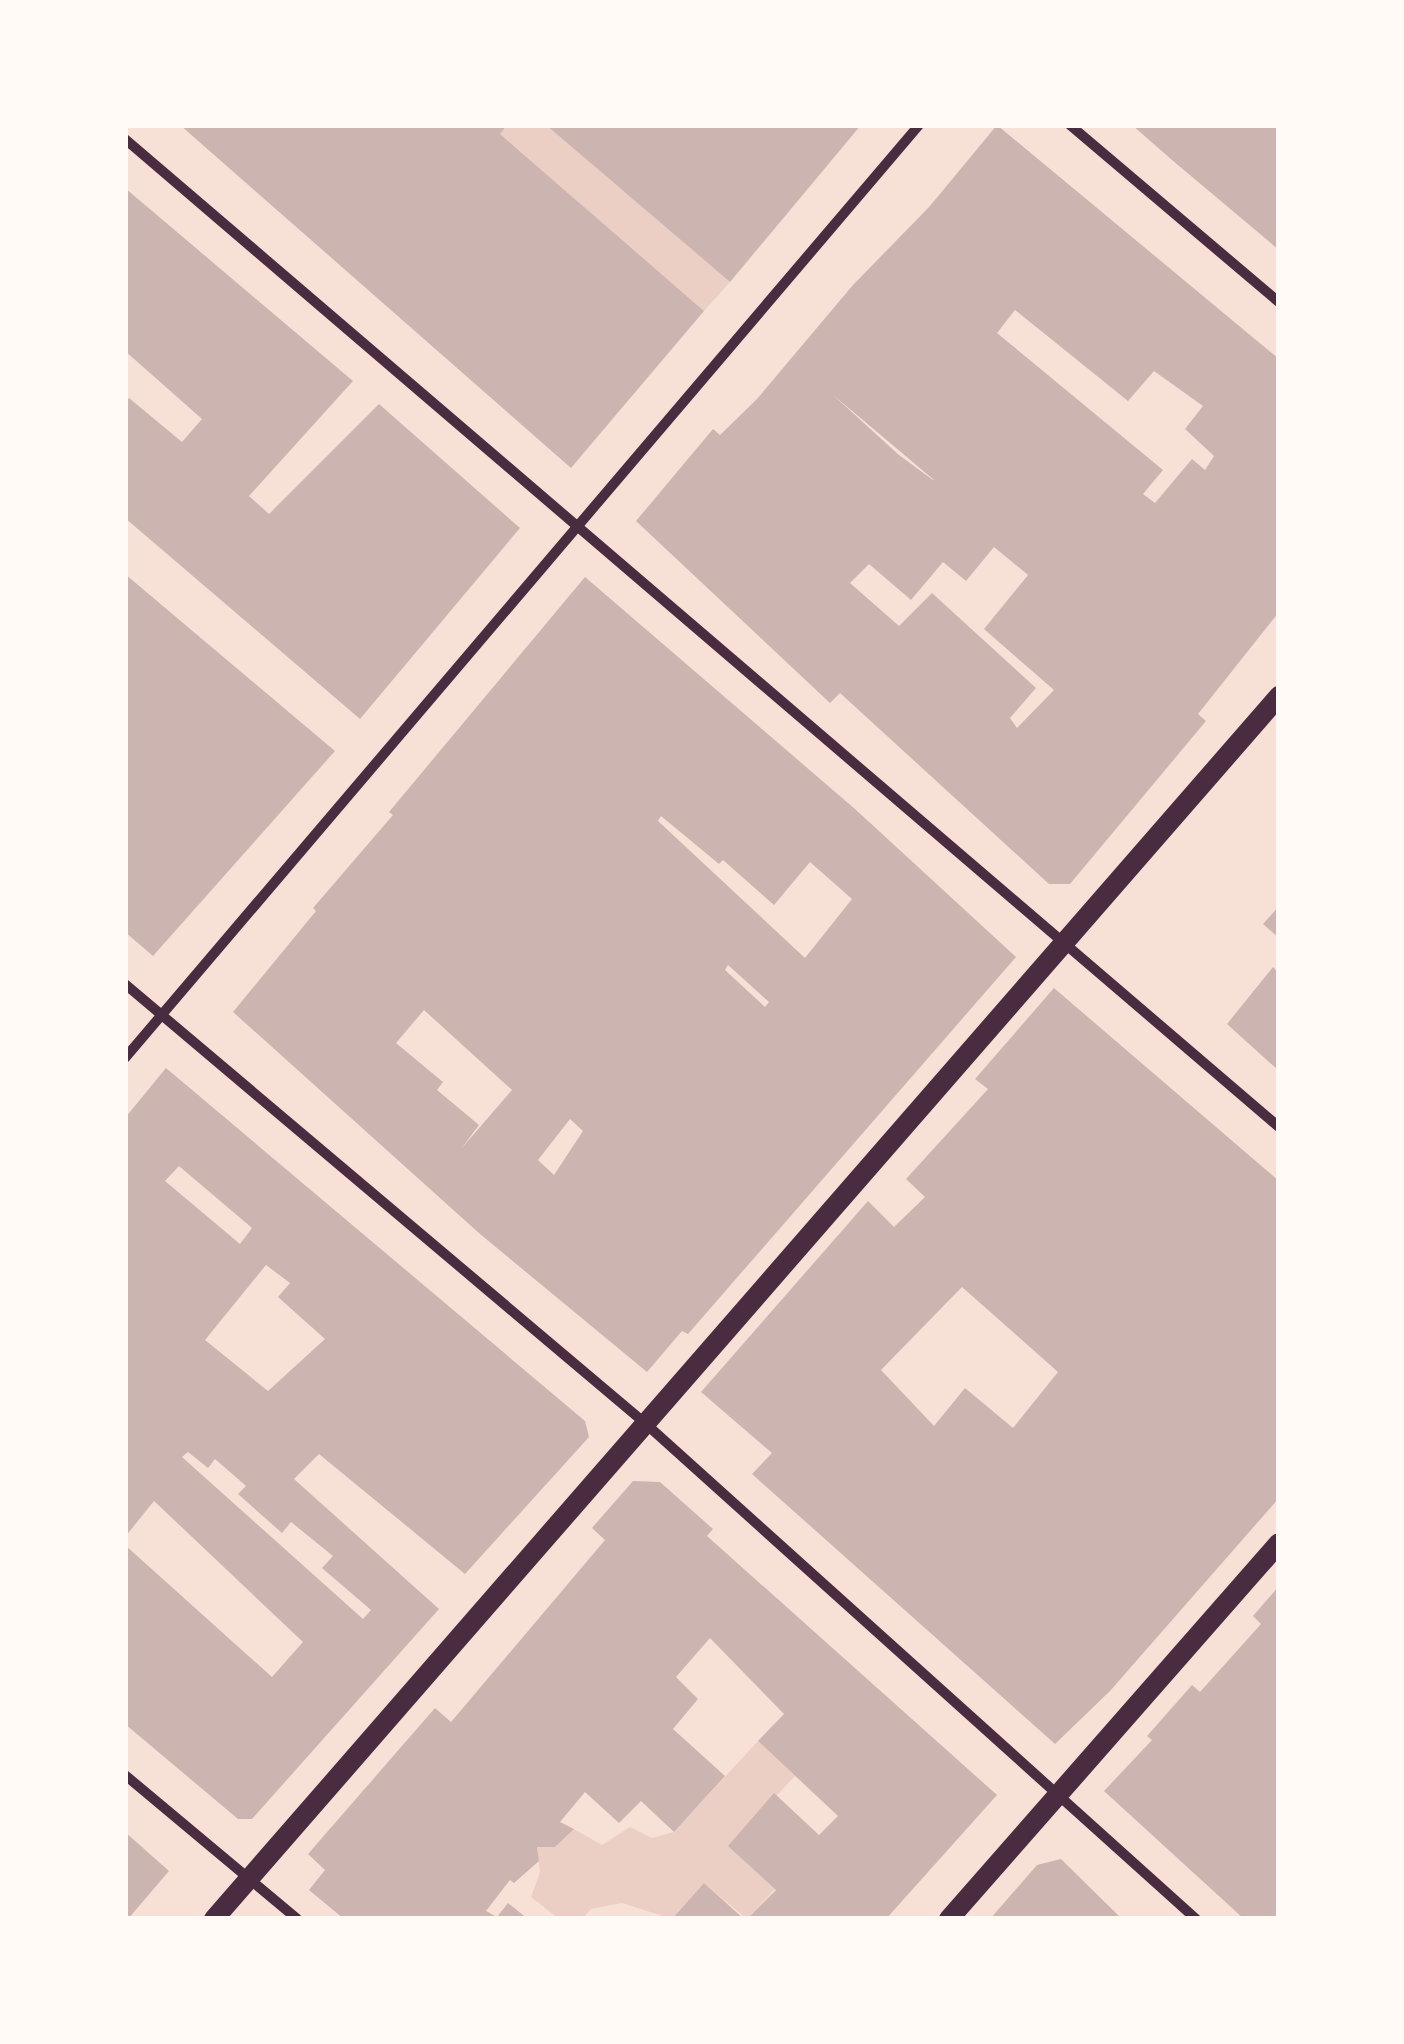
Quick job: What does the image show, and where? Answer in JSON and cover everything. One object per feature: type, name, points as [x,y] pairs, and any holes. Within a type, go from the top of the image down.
[{"type":"main road","points":[[214,1919],[1279,696]]},
{"type":"main road","points":[[949,1919],[1279,1543]]},
{"type":"street","points":[[125,1058],[919,125]]},
{"type":"street","points":[[1070,125],[1279,302]]},
{"type":"street","points":[[125,140],[1279,1128]]},
{"type":"street","points":[[125,984],[646,1424],[1196,1919]]},
{"type":"street","points":[[125,1775],[297,1919]]},
{"type":"shaded area","points":[[507,125],[546,125],[730,282],[704,311],[500,134]]},
{"type":"shaded area","points":[[758,1741],[795,1776],[729,1846],[775,1889],[747,1919],[704,1883],[672,1919],[622,1903],[591,1909],[582,1919],[559,1919],[531,1897],[540,1872],[537,1847],[555,1847],[574,1829],[602,1845],[630,1827],[652,1838],[674,1832]]},
{"type":"building","points":[[180,125],[507,125],[500,134],[704,311],[571,468]]},
{"type":"building","points":[[546,125],[861,125],[730,282]]},
{"type":"building","points":[[997,125],[1279,359],[1279,612],[1198,714],[1206,721],[1070,884],[1049,884],[840,693],[830,703],[636,521],[713,429],[720,435],[757,399],[853,285],[930,206]],"holes":[[[1015,310],[1128,401],[1154,371],[1203,406],[1185,429],[1214,456],[1205,470],[1192,459],[1155,503],[1143,494],[1163,470],[997,333]],[[832,394],[934,480],[899,455]],[[994,547],[1028,575],[984,629],[1054,690],[1017,728],[1010,718],[1036,688],[932,593],[899,626],[850,583],[869,564],[911,600],[943,562],[966,581]]]},
{"type":"building","points":[[1132,125],[1279,125],[1279,250],[1172,160]]},
{"type":"building","points":[[125,188],[353,381],[249,496],[269,514],[379,404],[520,528],[360,719],[125,518],[125,403],[129,398],[182,442],[202,419],[125,351]]},
{"type":"building","points":[[125,574],[335,751],[153,956],[125,932]]},
{"type":"building","points":[[585,577],[855,809],[1016,957],[688,1334],[682,1331],[647,1372],[480,1234],[233,1012],[316,911],[313,908],[393,815],[389,812]],"holes":[[[661,816],[719,864],[723,860],[774,905],[810,862],[852,899],[805,958],[658,821]],[[728,965],[769,1002],[765,1007],[725,970]],[[424,1010],[512,1090],[461,1149],[479,1125],[437,1090],[443,1082],[396,1043]],[[570,1119],[583,1131],[554,1175],[538,1160]]]},
{"type":"building","points":[[1279,906],[1279,938],[1263,924]]},
{"type":"building","points":[[1273,967],[1279,973],[1279,1071],[1227,1024]]},
{"type":"building","points":[[1054,988],[1279,1181],[1279,1498],[1110,1691],[1055,1744],[752,1474],[772,1453],[701,1392],[868,1201],[894,1227],[925,1197],[906,1179],[988,1089],[975,1079]],"holes":[[[962,1287],[1058,1372],[1013,1428],[965,1388],[934,1426],[881,1370]]]},
{"type":"building","points":[[166,1068],[585,1421],[589,1437],[465,1574],[319,1454],[294,1479],[439,1609],[252,1819],[238,1819],[125,1724],[125,1545],[272,1677],[303,1642],[154,1501],[125,1537],[125,1118]],"holes":[[[179,1166],[252,1228],[240,1244],[165,1181]],[[266,1265],[290,1283],[278,1297],[325,1339],[268,1391],[205,1340]],[[188,1452],[208,1468],[215,1459],[246,1486],[238,1494],[282,1533],[291,1522],[333,1556],[322,1568],[371,1610],[363,1619],[182,1457]]]},
{"type":"building","points":[[633,1481],[660,1482],[713,1529],[707,1536],[997,1795],[886,1919],[747,1919],[776,1890],[728,1846],[774,1793],[819,1835],[838,1816],[758,1741],[784,1714],[710,1638],[676,1677],[698,1699],[673,1729],[725,1776],[674,1832],[641,1801],[619,1823],[585,1792],[560,1822],[574,1829],[555,1847],[537,1847],[539,1861],[514,1883],[510,1880],[486,1911],[497,1917],[508,1903],[528,1919],[344,1919],[309,1890],[325,1870],[308,1854],[435,1708],[451,1722],[605,1540],[592,1528]]},
{"type":"building","points":[[1279,1586],[1279,1919],[1244,1919],[1104,1791],[1152,1740],[1147,1736],[1192,1685],[1200,1692],[1261,1624],[1253,1616]]},
{"type":"building","points":[[125,1832],[169,1871],[128,1919],[125,1919]]},
{"type":"building","points":[[1061,1859],[1122,1919],[990,1919],[1037,1865]]},
{"type":"building","points":[[704,1883],[744,1919],[672,1919]]}]
